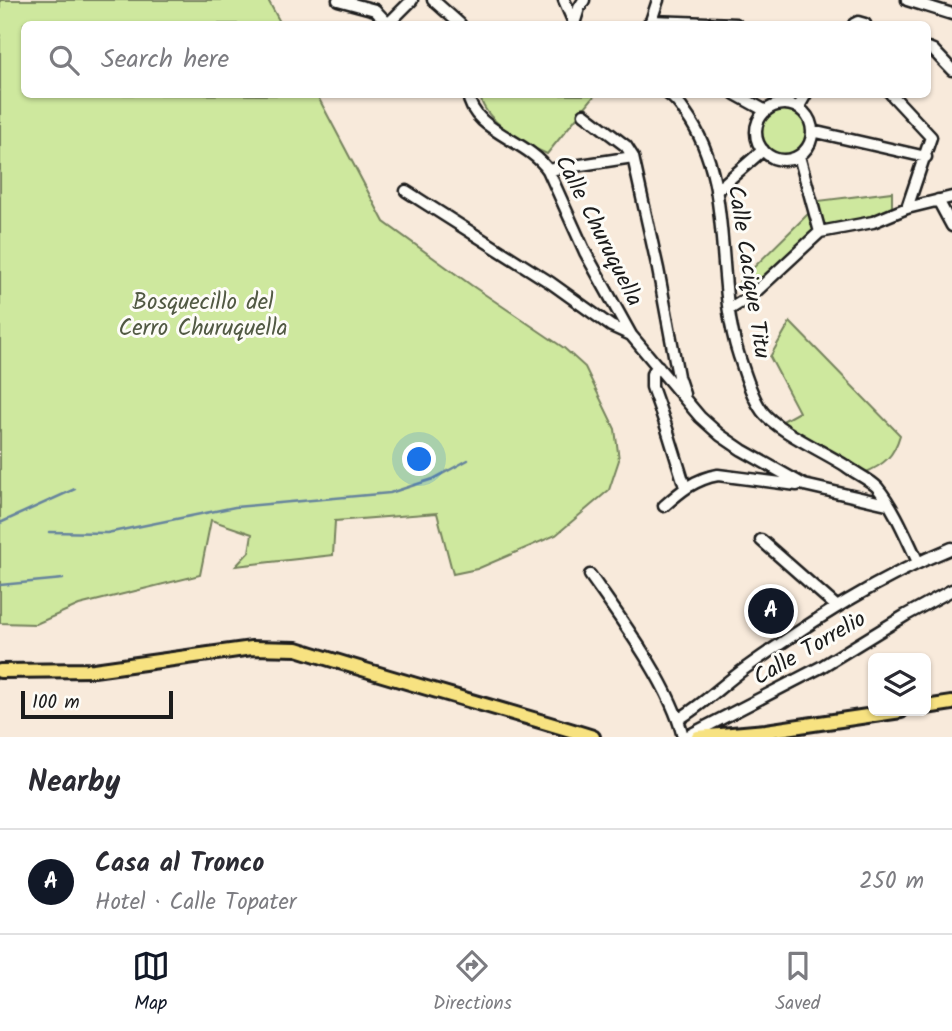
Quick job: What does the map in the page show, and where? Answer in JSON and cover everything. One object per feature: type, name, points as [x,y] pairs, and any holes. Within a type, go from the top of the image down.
[{"type":"main road","points":[[0,671],[94,670],[252,648],[297,649],[593,737]]},
{"type":"main road","points":[[931,706],[952,703]]},
{"type":"main road","points":[[698,737],[766,731],[868,716]]},
{"type":"street","points":[[338,0],[375,10],[385,21]]},
{"type":"street","points":[[391,21],[412,0]]},
{"type":"street","points":[[433,0],[457,21]]},
{"type":"street","points":[[564,0],[573,21]]},
{"type":"street","points":[[575,21],[584,0]]},
{"type":"street","points":[[651,21],[657,0]]},
{"type":"street","points":[[907,0],[952,14]]},
{"type":"street","points":[[931,49],[952,71]]},
{"type":"street","name":"Calle Churuquella","points":[[468,98],[484,123],[528,149],[548,170],[585,252],[631,335],[700,417],[720,435],[771,468],[804,485]]},
{"type":"street","name":"Calle Cacique Titu","points":[[675,98],[701,138],[710,161],[738,354],[761,410],[776,424],[822,450],[876,486],[894,514],[918,562]]},
{"type":"street","points":[[742,98],[766,111]]},
{"type":"street","points":[[798,108],[804,98]]},
{"type":"street","points":[[895,98],[931,137],[907,208]]},
{"type":"street","points":[[782,104],[798,108],[806,114],[812,131],[806,149],[799,156],[784,160],[768,155],[758,143],[757,125],[766,111],[782,104]]},
{"type":"street","points":[[584,114],[626,146],[633,157],[658,268],[678,376],[685,398]]},
{"type":"street","points":[[812,131],[926,157]]},
{"type":"street","points":[[716,191],[762,150]]},
{"type":"street","points":[[799,156],[820,232]]},
{"type":"street","points":[[548,170],[633,157]]},
{"type":"street","points":[[406,191],[551,283],[611,326],[631,335]]},
{"type":"street","points":[[730,309],[751,296],[820,232],[873,222],[907,208],[952,197]]},
{"type":"street","points":[[938,200],[952,226]]},
{"type":"street","points":[[657,366],[652,374],[652,387],[685,487]]},
{"type":"street","points":[[664,506],[685,487],[706,477],[718,475],[804,485],[887,504]]},
{"type":"street","points":[[761,540],[836,606]]},
{"type":"street","points":[[679,719],[703,704],[758,659],[836,606],[918,562],[952,548]]},
{"type":"street","name":"Calle Torrelio","points":[[590,575],[644,656],[679,719],[684,737],[821,667],[952,590]]},
{"type":"green space","name":"Bosquecillo del Cerro Churuquella","points":[[0,0],[268,0],[279,21],[21,21],[21,98],[319,98],[384,222],[564,348],[585,367],[615,429],[619,460],[609,490],[556,535],[477,569],[453,574],[437,513],[335,521],[333,555],[236,566],[249,552],[252,534],[211,520],[200,575],[79,605],[36,624],[0,623]]},
{"type":"green space","points":[[481,98],[593,98],[547,154],[506,130],[488,113]]},
{"type":"green space","points":[[783,109],[800,116],[807,133],[800,150],[783,157],[766,150],[759,133],[766,116]]},
{"type":"green space","points":[[892,192],[892,207],[875,215],[828,226],[823,224],[818,201]]},
{"type":"green space","points":[[810,212],[814,230],[751,290],[741,287],[739,282]]},
{"type":"green space","points":[[790,322],[900,435],[895,449],[877,467],[864,473],[811,439],[779,423],[799,412],[770,357]]},
{"type":"waterway","points":[[49,532],[107,533],[235,507],[390,493],[433,479],[468,460]]},
{"type":"waterway","points":[[0,523],[75,489]]},
{"type":"waterway","points":[[0,585],[63,579]]},
{"type":"place","name":"Casa al Tronco","points":[[771,611]]}]
